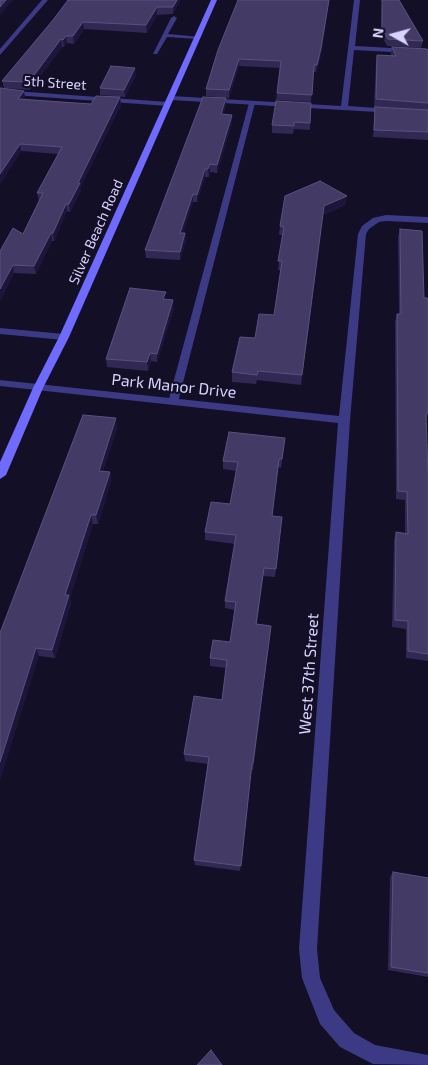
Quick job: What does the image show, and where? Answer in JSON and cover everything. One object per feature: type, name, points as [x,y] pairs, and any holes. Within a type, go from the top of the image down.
[{"type":"street","points":[[0,53],[45,0]]},
{"type":"street","name":"Silver Beach Road","points":[[0,475],[38,388],[64,338],[214,0]]},
{"type":"street","points":[[344,108],[357,0]]},
{"type":"street","points":[[352,48],[428,52]]},
{"type":"street","name":"5th Street","points":[[0,92],[169,101],[252,103],[400,112]]},
{"type":"street","name":"West 37th Street","points":[[428,220],[398,217],[376,220],[365,228],[362,234],[344,420],[308,949],[311,978],[327,1017],[348,1040],[373,1054],[428,1065]]},
{"type":"street","name":"Park Manor Drive","points":[[0,383],[344,420]]},
{"type":"lane","points":[[155,54],[174,18]]},
{"type":"lane","points":[[165,35],[198,37]]},
{"type":"lane","points":[[174,402],[252,103]]},
{"type":"lane","points":[[0,331],[64,338]]},
{"type":"building","points":[[0,0],[6,0],[0,7]]},
{"type":"building","points":[[68,0],[177,0],[173,7],[157,7],[146,25],[83,22],[73,36],[66,36],[63,40],[61,39],[29,82],[2,81]]},
{"type":"building","points":[[238,0],[329,0],[321,48],[317,65],[314,65],[312,95],[277,93],[281,61],[239,59],[229,90],[206,89],[218,50]]},
{"type":"building","points":[[382,0],[399,0],[423,41],[388,39],[382,28]]},
{"type":"building","points":[[392,47],[428,50],[428,103],[376,99],[377,55],[396,56]]},
{"type":"building","points":[[111,66],[135,68],[124,90],[100,88]]},
{"type":"building","points":[[0,88],[24,91],[18,99],[91,104],[96,96],[120,97],[78,183],[80,183],[69,204],[66,204],[53,233],[51,233],[34,266],[13,265],[0,289],[0,251],[13,228],[23,234],[43,193],[37,193],[62,147],[20,144],[0,174]]},
{"type":"building","points":[[203,97],[226,98],[221,114],[232,115],[217,165],[210,164],[208,169],[205,169],[197,195],[193,194],[180,233],[185,233],[180,252],[145,250]]},
{"type":"building","points":[[276,101],[311,103],[310,123],[294,122],[294,126],[272,125]]},
{"type":"building","points":[[375,107],[428,110],[428,132],[374,130]]},
{"type":"building","points":[[320,181],[347,196],[324,206],[302,375],[258,371],[257,375],[232,372],[240,337],[255,338],[259,314],[274,315],[282,261],[278,261],[284,227],[280,226],[285,196]]},
{"type":"building","points":[[400,229],[422,231],[424,298],[428,298],[428,413],[426,413],[428,654],[408,651],[408,621],[395,620],[396,532],[408,534],[407,492],[398,491],[397,314],[401,314]]},
{"type":"building","points":[[130,288],[166,292],[163,299],[173,300],[157,354],[150,353],[147,362],[106,359]]},
{"type":"building","points":[[83,415],[116,418],[99,471],[110,472],[96,515],[91,515],[65,595],[69,595],[52,650],[36,648],[0,762],[0,633]]},
{"type":"building","points":[[229,432],[285,438],[282,459],[279,459],[272,516],[282,517],[276,569],[264,568],[256,624],[271,626],[252,763],[241,866],[194,860],[209,757],[184,754],[194,696],[222,700],[227,660],[210,658],[213,640],[230,642],[236,602],[225,601],[236,535],[205,532],[211,502],[230,504],[238,462],[223,461]]},
{"type":"building","points":[[393,872],[428,878],[428,973],[391,967]]},
{"type":"building","points":[[211,1050],[222,1065],[197,1065]]}]
